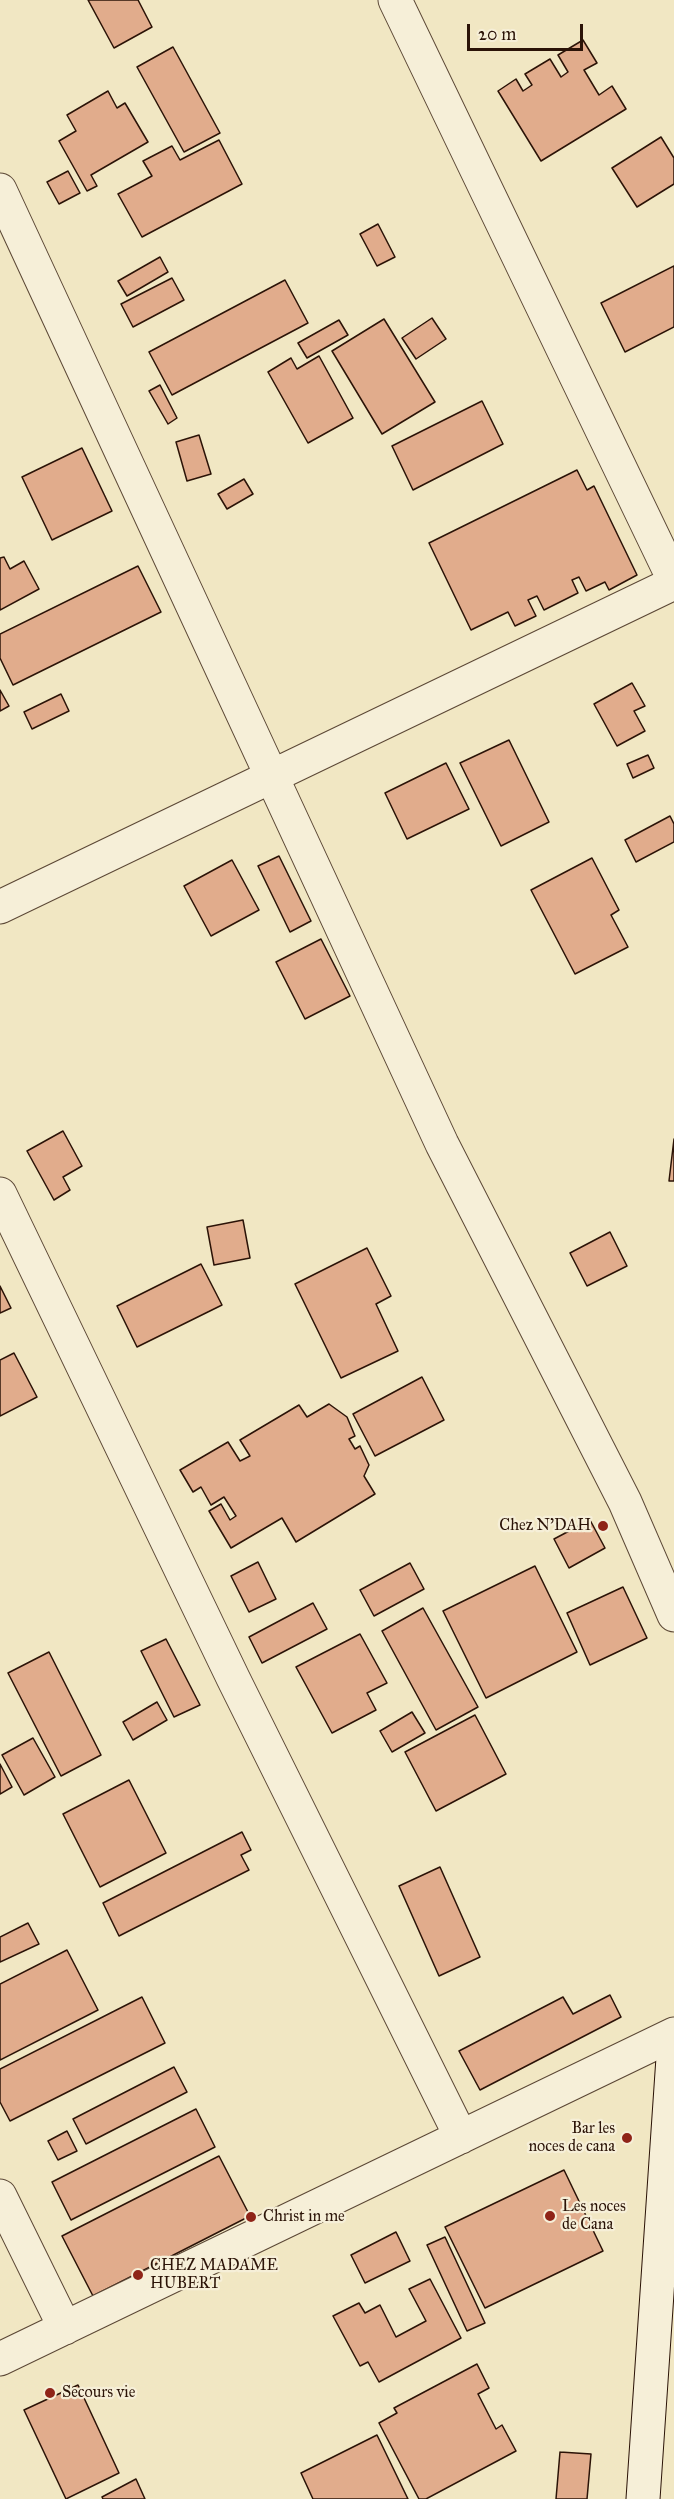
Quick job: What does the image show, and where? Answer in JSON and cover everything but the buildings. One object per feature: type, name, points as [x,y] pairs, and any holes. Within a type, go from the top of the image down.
[{"type":"street","points":[[0,907],[674,581],[395,0]]},
{"type":"street","points":[[0,190],[442,1144],[625,1502],[674,1615]]},
{"type":"street","points":[[0,1194],[233,1678],[461,2137]]},
{"type":"street","points":[[0,2359],[674,2034]]},
{"type":"street","points":[[643,2499],[674,2043]]},
{"type":"street","points":[[0,2196],[65,2328]]},
{"type":"place","name":"Chez N'DAH","points":[[603,1526]]},
{"type":"place","name":"Bar les noces de cana","points":[[627,2138]]},
{"type":"place","name":"Les noces de Cana","points":[[550,2216]]},
{"type":"place","name":"Christ in me","points":[[251,2217]]},
{"type":"place","name":"CHEZ MADAME HUBERT","points":[[138,2275]]},
{"type":"place","name":"Secours vie","points":[[50,2393]]}]
